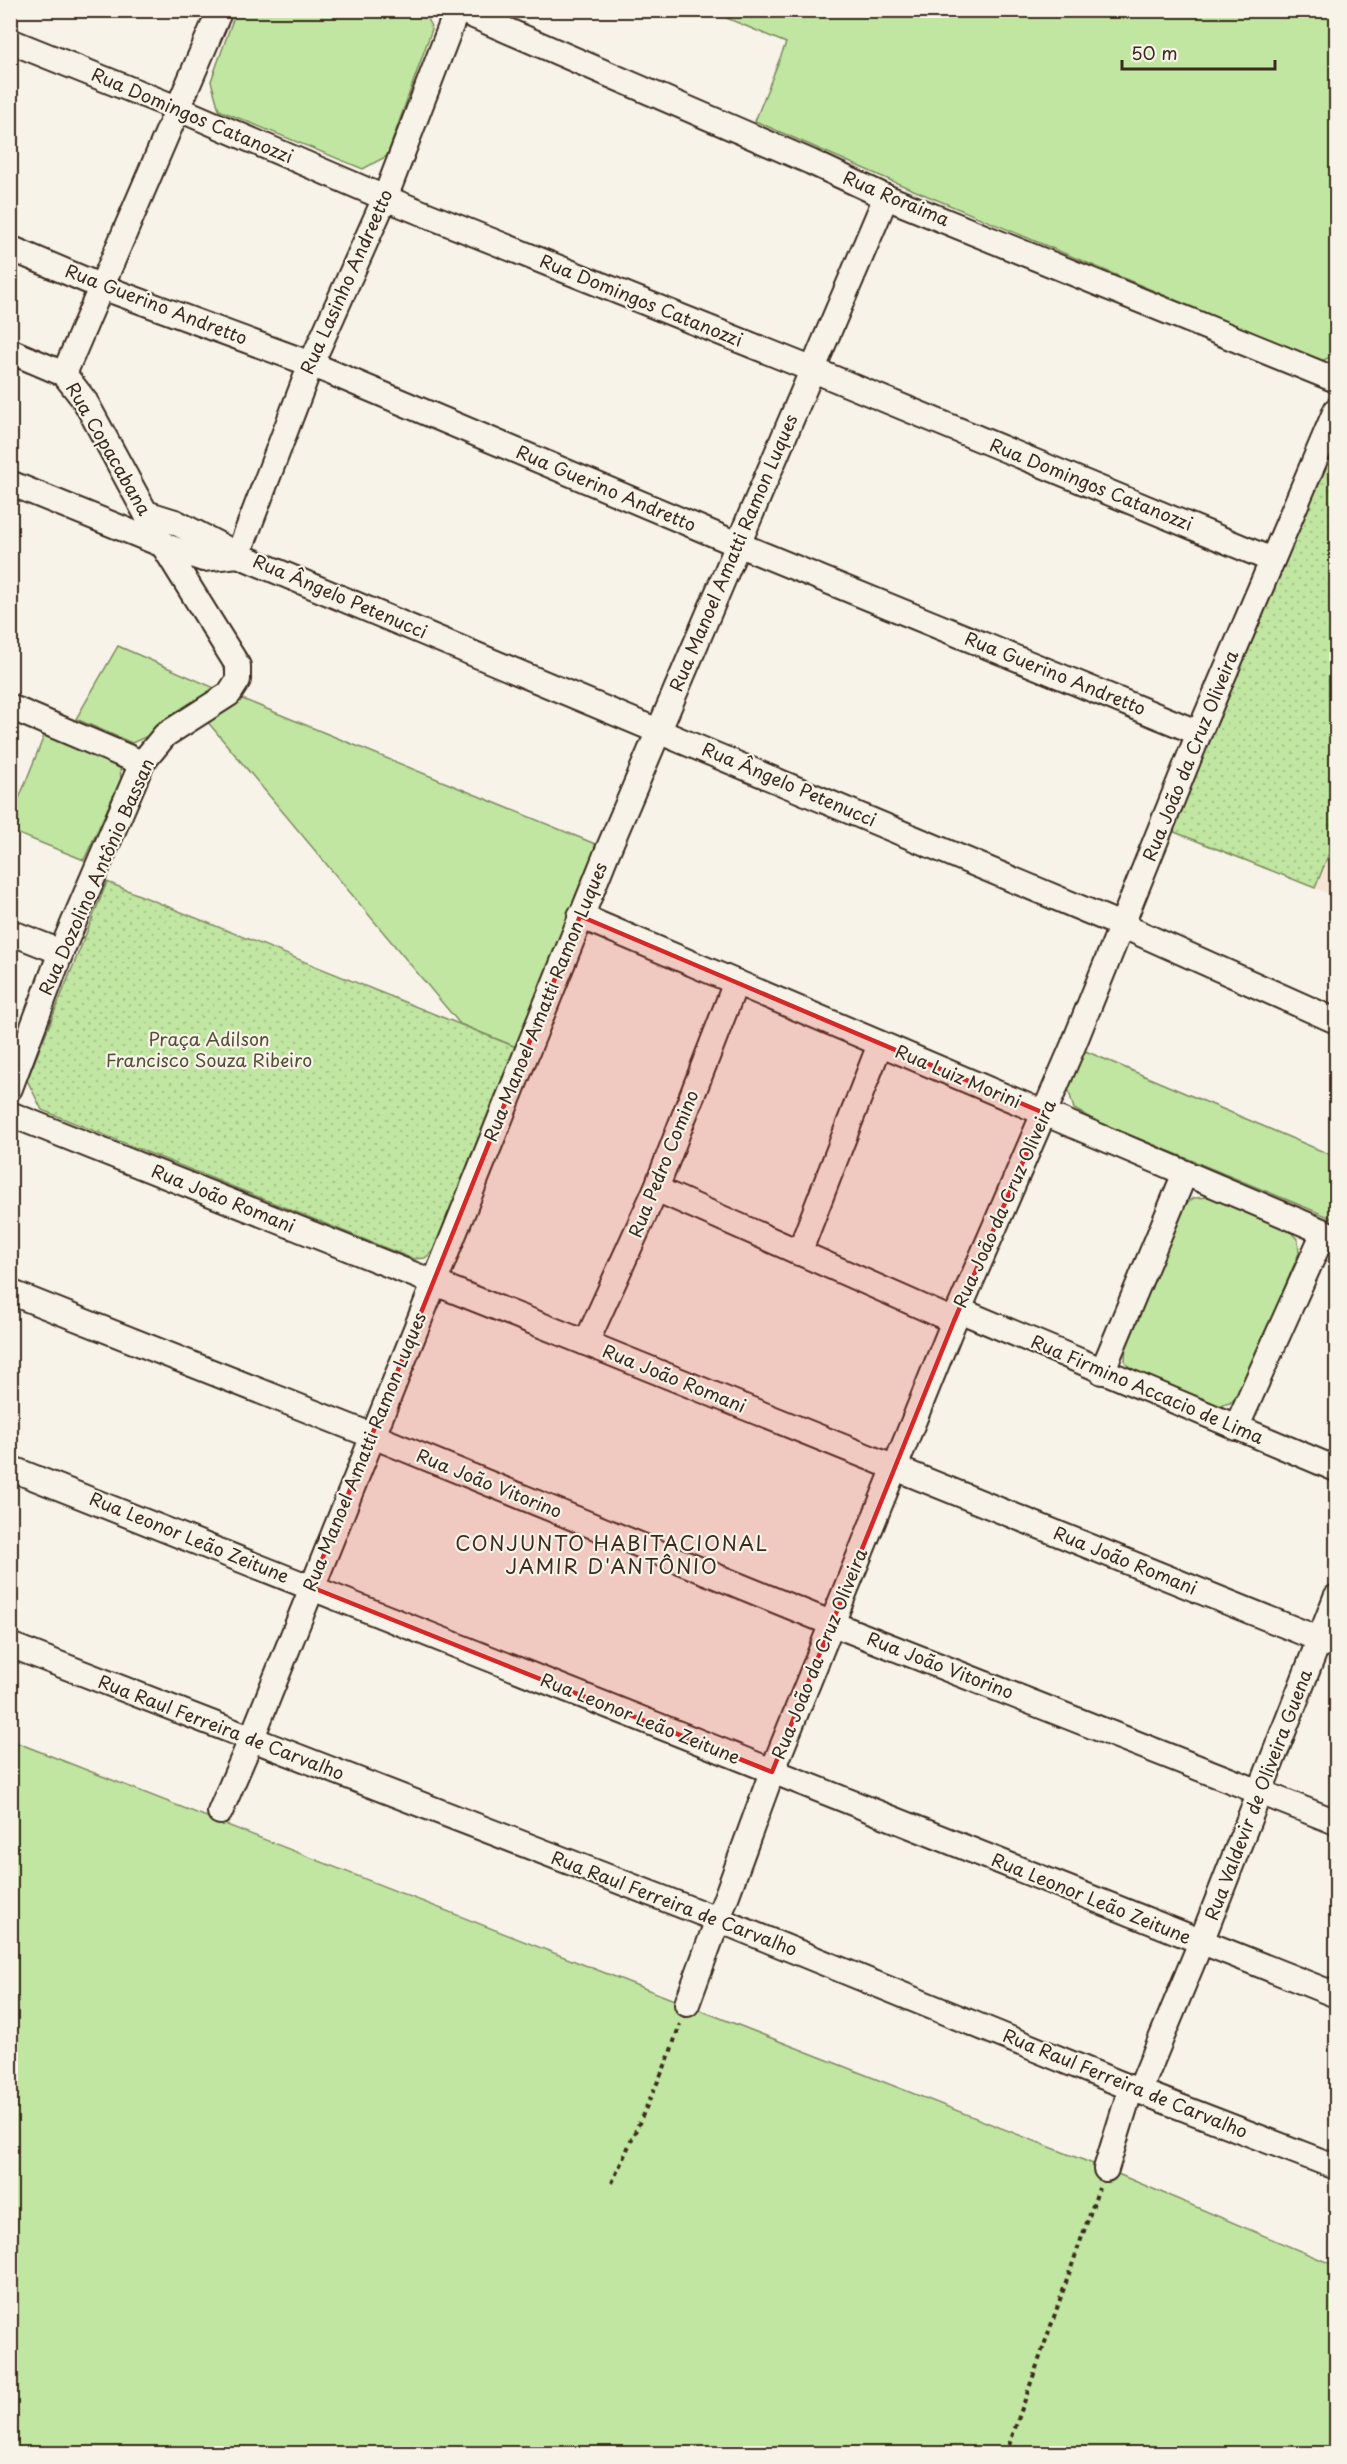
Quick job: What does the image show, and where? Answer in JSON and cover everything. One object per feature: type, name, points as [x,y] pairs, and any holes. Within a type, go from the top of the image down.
[{"type":"street","points":[[64,374],[220,10]]},
{"type":"street","name":"Rua Roraima","points":[[458,10],[800,157],[886,197],[1336,380]]},
{"type":"street","name":"Rua Lasinho Andreetto","points":[[238,555],[311,364],[385,198],[458,10]]},
{"type":"street","name":"Rua Domingos Catanozzi","points":[[10,41],[178,109],[385,198],[811,369],[1272,560]]},
{"type":"street","name":"Rua Manoel Amatti Ramon Luques","points":[[220,1812],[251,1740],[580,916],[886,197]]},
{"type":"street","name":"Rua Guerino Andretto","points":[[10,248],[102,287],[311,364],[737,544],[1199,734]]},
{"type":"street","name":"Rua Copacabana","points":[[10,351],[64,374],[85,401],[163,545]]},
{"type":"street","name":"Rua João da Cruz Oliveira","points":[[687,2004],[771,1772],[833,1624],[956,1315],[1044,1113],[1199,734],[1336,410]]},
{"type":"street","name":"Rua Ângelo Petenucci","points":[[10,483],[203,559],[238,555]]},
{"type":"street","name":"Rua Ângelo Petenucci","points":[[146,513],[175,522],[238,555],[1121,925],[1336,1021]]},
{"type":"street","name":"Rua Dozolino Antônio Bassan","points":[[10,1088],[61,952],[142,763],[165,735],[229,694],[238,680],[238,666],[163,545]]},
{"type":"street","points":[[10,707],[142,763]]},
{"type":"street","name":"Rua Luiz Morini","points":[[580,916],[1330,1235]]},
{"type":"street","points":[[10,933],[61,952]]},
{"type":"street","name":"Rua Pedro Comino","points":[[586,1343],[656,1189],[736,982]]},
{"type":"street","points":[[799,1253],[880,1044]]},
{"type":"street","name":"Rua João Romani","points":[[10,1114],[586,1343],[1328,1643]]},
{"type":"street","points":[[1102,1371],[1185,1173]]},
{"type":"street","name":"Rua Firmino Accacio de Lima","points":[[656,1189],[799,1253],[1102,1371],[1336,1469]]},
{"type":"street","points":[[1236,1428],[1330,1235]]},
{"type":"street","name":"Rua João Vitorino","points":[[10,1292],[373,1436],[833,1624],[1336,1822]]},
{"type":"street","name":"Rua Leonor Leão Zeitune","points":[[10,1468],[1336,1995]]},
{"type":"street","name":"Rua Valdevir de Oliveira Guena","points":[[1106,2169],[1135,2090],[1201,1942],[1259,1791],[1328,1643],[1336,1597]]},
{"type":"street","name":"Rua Raul Ferreira de Carvalho","points":[[10,1645],[719,1920],[1135,2090],[1336,2167]]},
{"type":"path","points":[[612,2183],[668,2059],[687,2004]]},
{"type":"path","points":[[1006,2454],[1106,2169]]},
{"type":"highlighted area","points":[[580,916],[1044,1113],[954,1321],[772,1772],[311,1587]]},
{"type":"shaded area","points":[[1336,836],[1336,897],[1315,888]]},
{"type":"green space","points":[[236,11],[424,11],[432,29],[387,156],[363,169],[219,110],[211,81]]},
{"type":"green space","points":[[710,11],[1336,11],[1336,355],[1321,361],[755,121],[786,43]]},
{"type":"green space","points":[[1336,442],[1336,836],[1315,888],[1172,831]]},
{"type":"green space","points":[[118,646],[217,689],[182,710],[150,735],[132,743],[76,719]]},
{"type":"green space","points":[[240,698],[600,846],[516,1047],[460,1024],[206,720]]},
{"type":"green space","points":[[46,731],[112,759],[120,767],[121,779],[84,860],[11,831],[10,821]]},
{"type":"green space","name":"Praça Adilson Francisco Souza Ribeiro","points":[[107,882],[516,1047],[433,1251],[425,1258],[413,1259],[42,1110],[27,1080]]},
{"type":"green space","points":[[1083,1050],[1336,1157],[1336,1220],[1094,1120],[1074,1109],[1068,1088]]},
{"type":"green space","points":[[1211,1197],[1287,1228],[1298,1240],[1299,1253],[1241,1391],[1230,1403],[1213,1407],[1134,1372],[1125,1362],[1126,1338],[1181,1207],[1194,1198]]},
{"type":"green space","points":[[10,1740],[1106,2169],[1336,2266],[1336,2453],[11,2453]]},
{"type":"district","name":"CONJUNTO HABITACIONAL JAMIR D'ANTÔNIO","points":[[612,1556]]}]
